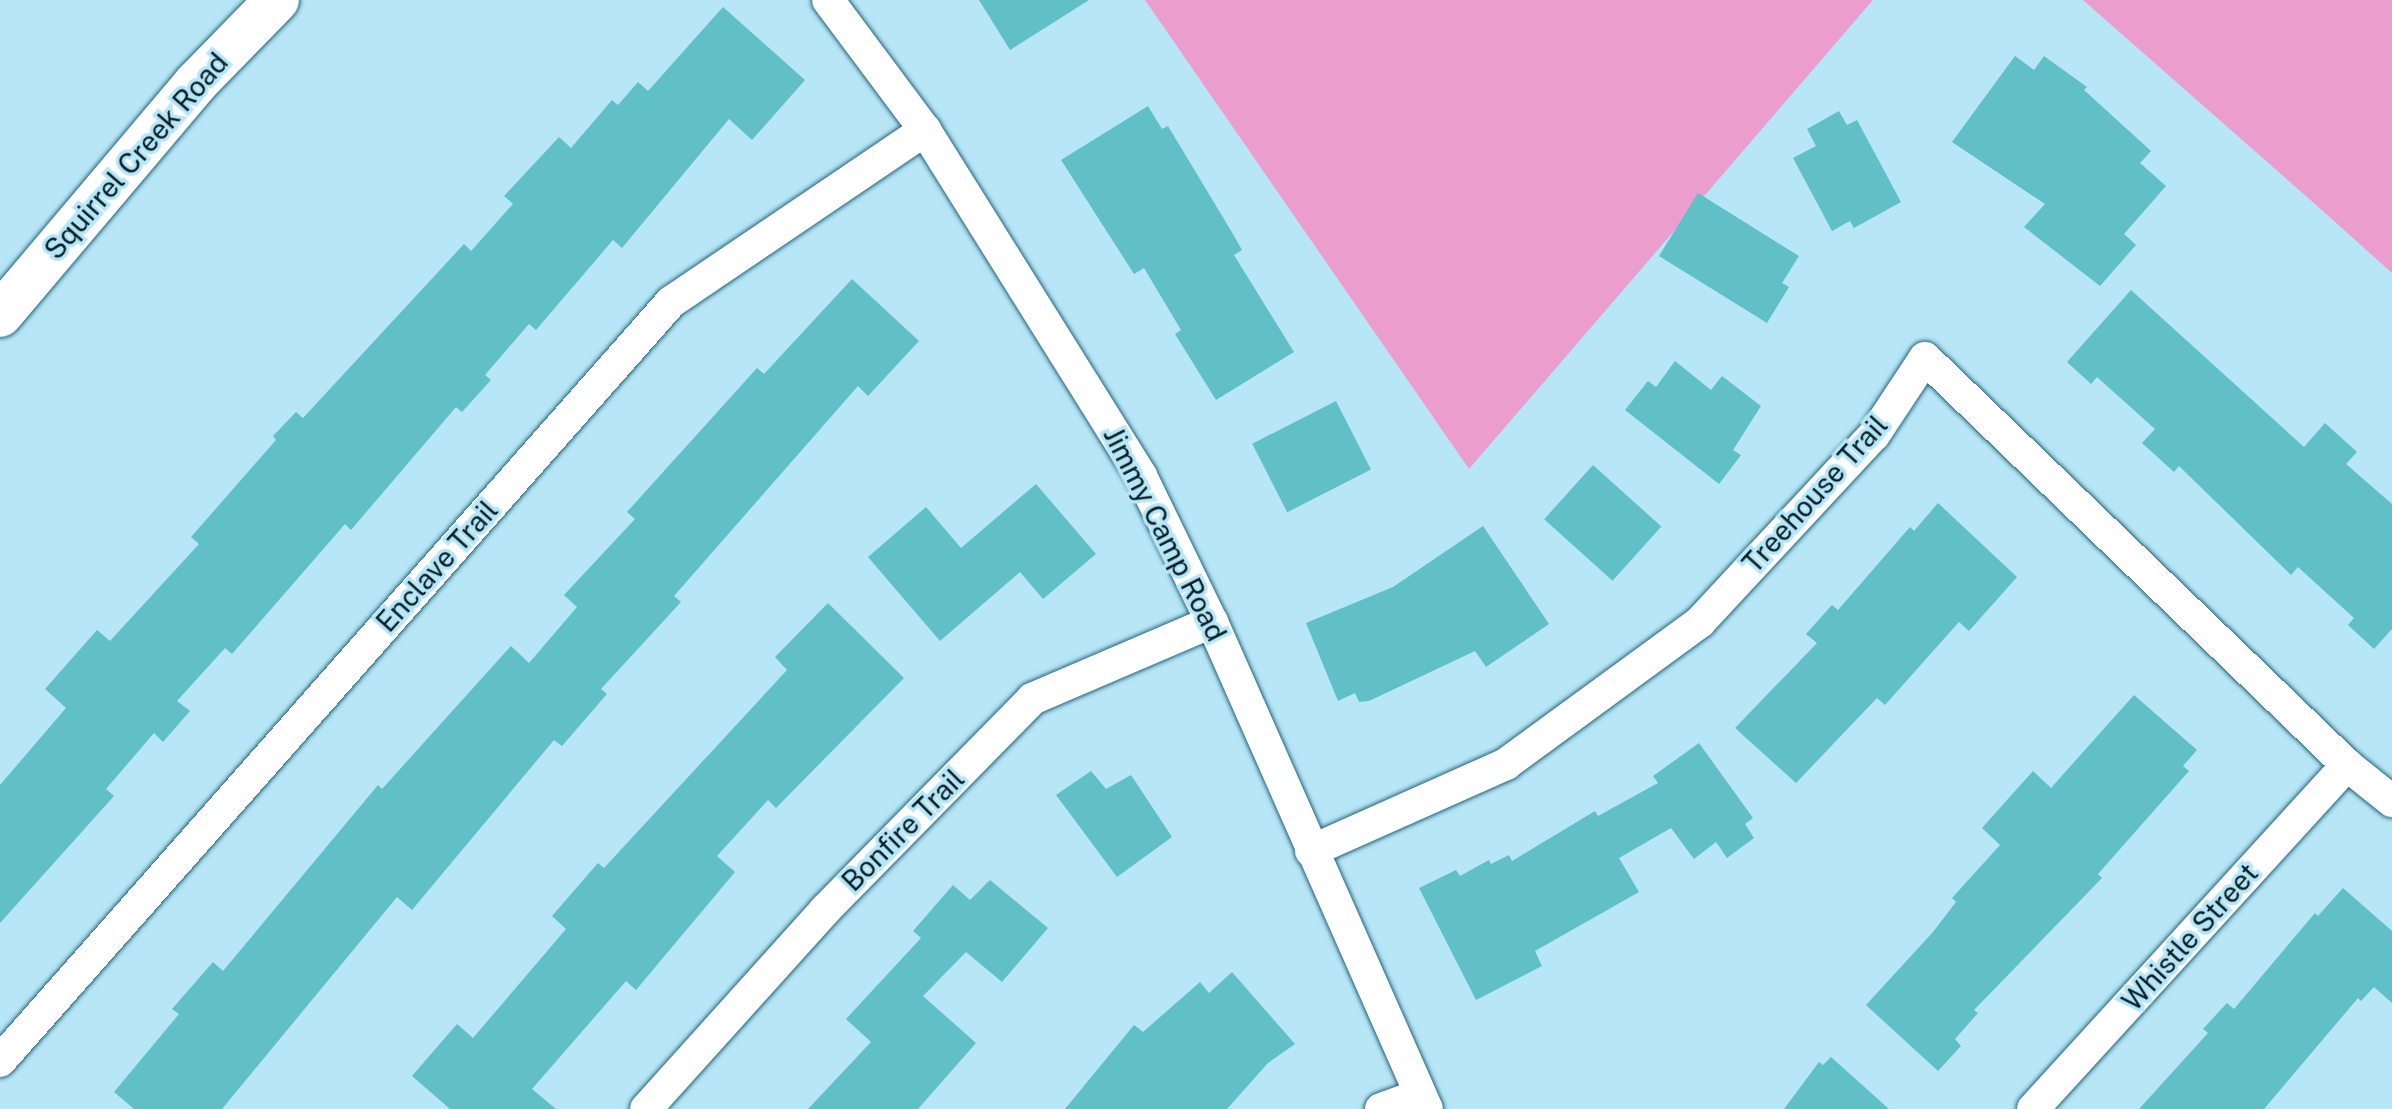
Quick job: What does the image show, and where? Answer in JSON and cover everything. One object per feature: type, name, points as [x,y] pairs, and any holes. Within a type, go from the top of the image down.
[{"type":"street","name":"Squirrel Creek Road","points":[[0,315],[196,83],[277,0]]},
{"type":"street","name":"Jimmy Camp Road","points":[[828,0],[925,130],[1141,476],[1212,622],[1422,1102]]},
{"type":"street","name":"Enclave Trail","points":[[0,1061],[671,302],[925,130]]},
{"type":"street","name":"Treehouse Trail","points":[[1311,851],[1506,764],[1700,622],[1874,435],[1925,358],[2347,765],[2392,801]]},
{"type":"street","name":"Bonfire Trail","points":[[646,1109],[825,910],[1032,699],[1212,622]]},
{"type":"street","name":"Whistle Street","points":[[2033,1109],[2347,765]]},
{"type":"street","points":[[1381,1109],[1422,1102]]},
{"type":"shaded area","points":[[1145,0],[1873,0],[1469,469]]},
{"type":"shaded area","points":[[2083,0],[2392,0],[2392,273],[2324,212]]},
{"type":"building","points":[[979,0],[1089,0],[1010,50]]},
{"type":"building","points":[[723,7],[805,80],[752,140],[729,119],[622,248],[613,240],[536,330],[529,324],[485,375],[491,380],[462,412],[456,407],[351,530],[345,524],[232,654],[225,648],[177,701],[190,711],[163,742],[154,733],[106,789],[114,796],[0,923],[0,785],[66,708],[45,689],[97,630],[110,641],[199,544],[191,537],[276,440],[273,436],[296,412],[303,418],[464,244],[471,251],[513,204],[504,196],[559,137],[571,148],[612,100],[618,105],[638,82],[648,91]]},
{"type":"building","points":[[2015,56],[2034,70],[2044,56],[2087,87],[2084,90],[2151,151],[2140,163],[2166,186],[2124,234],[2136,245],[2100,286],[2024,227],[2045,204],[1952,142]]},
{"type":"building","points":[[1148,106],[1162,129],[1168,126],[1233,234],[1242,250],[1234,255],[1294,352],[1216,400],[1175,334],[1181,330],[1144,268],[1134,274],[1061,160]]},
{"type":"building","points":[[1839,111],[1847,125],[1857,120],[1901,202],[1854,228],[1850,221],[1832,231],[1793,158],[1816,146],[1807,129]]},
{"type":"building","points":[[1698,193],[1799,256],[1782,283],[1789,287],[1767,323],[1659,256]]},
{"type":"building","points":[[852,279],[919,341],[868,396],[858,386],[674,596],[681,602],[601,689],[607,694],[562,746],[554,740],[412,910],[397,897],[222,1109],[134,1109],[114,1092],[179,1014],[172,1009],[213,962],[223,971],[378,785],[382,789],[511,646],[529,663],[577,607],[564,595],[635,519],[627,512],[757,368],[764,374]]},
{"type":"building","points":[[2131,290],[2304,447],[2325,423],[2357,452],[2346,464],[2392,504],[2392,629],[2374,649],[2348,625],[2354,618],[2298,567],[2291,575],[2179,466],[2174,472],[2142,443],[2155,429],[2097,377],[2091,384],[2067,362]]},
{"type":"building","points":[[1675,361],[1711,390],[1722,376],[1761,406],[1733,450],[1741,455],[1719,484],[1625,410],[1648,381],[1656,387]]},
{"type":"building","points":[[1336,401],[1371,470],[1287,512],[1252,444]]},
{"type":"building","points":[[1593,465],[1661,527],[1613,581],[1544,519]]},
{"type":"building","points":[[1036,484],[1096,554],[1043,599],[1020,572],[940,641],[868,557],[926,507],[961,548]]},
{"type":"building","points":[[1938,503],[2017,577],[1969,631],[1959,622],[1885,705],[1877,698],[1796,783],[1735,728],[1817,643],[1806,634],[1832,605],[1838,610],[1910,527],[1914,531]]},
{"type":"building","points":[[1483,526],[1549,624],[1486,667],[1475,651],[1369,701],[1359,702],[1355,693],[1338,701],[1306,623],[1393,587]]},
{"type":"building","points":[[828,603],[904,678],[776,808],[768,800],[717,856],[735,872],[636,990],[626,981],[532,1089],[556,1109],[450,1109],[412,1076],[457,1024],[473,1038],[566,929],[552,916],[598,863],[604,868],[787,670],[775,657]]},
{"type":"building","points":[[2134,695],[2197,750],[2183,766],[2189,771],[2098,874],[2102,878],[1974,1010],[1978,1013],[1955,1039],[1961,1046],[1938,1071],[1866,1005],[1933,932],[1956,902],[1952,898],[2000,845],[1982,828],[2033,771],[2051,788]]},
{"type":"building","points":[[1699,743],[1753,818],[1745,824],[1754,838],[1727,858],[1716,842],[1694,859],[1671,828],[1619,858],[1639,892],[1535,951],[1542,966],[1476,1000],[1419,888],[1456,870],[1460,876],[1489,860],[1491,864],[1509,855],[1512,861],[1595,811],[1598,816],[1658,783],[1653,776]]},
{"type":"building","points":[[1091,771],[1106,789],[1131,775],[1172,837],[1117,877],[1056,795]]},
{"type":"building","points":[[990,880],[1048,928],[1002,982],[966,952],[923,996],[976,1043],[918,1109],[808,1109],[871,1042],[846,1019],[921,938],[913,931],[953,885],[970,900]]},
{"type":"building","points":[[2343,888],[2392,931],[2392,1003],[2374,987],[2361,1001],[2358,998],[2264,1109],[2139,1109],[2208,1033],[2203,1029],[2227,1003],[2234,1009],[2315,913],[2318,916]]},
{"type":"building","points":[[1232,972],[1295,1044],[1268,1063],[1227,1109],[1065,1109],[1134,1025],[1143,1032],[1200,982],[1209,993]]},
{"type":"building","points":[[1831,1057],[1889,1109],[1784,1109],[1819,1062],[1823,1065]]}]
